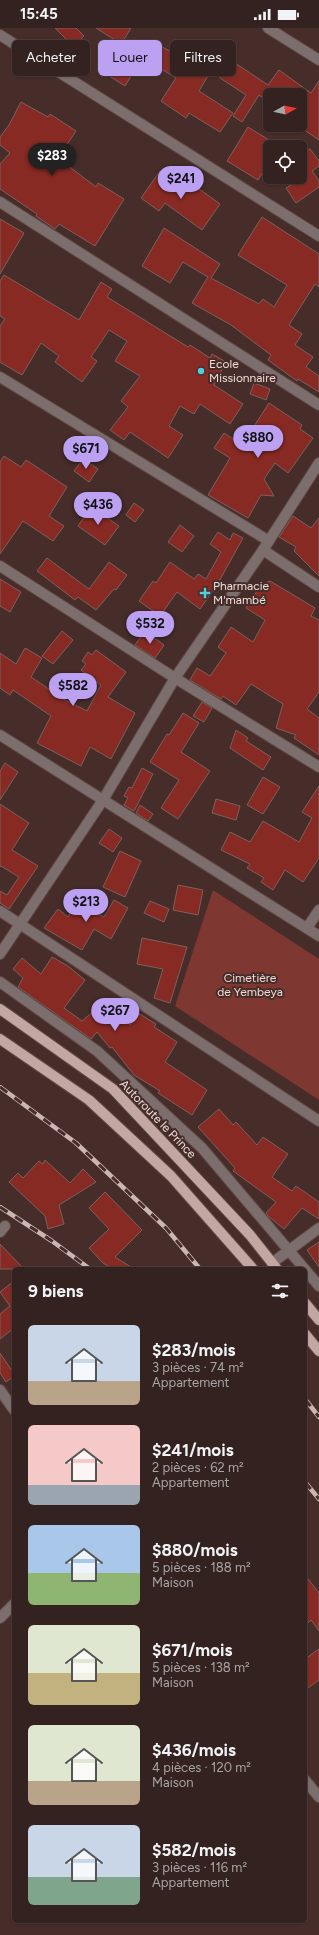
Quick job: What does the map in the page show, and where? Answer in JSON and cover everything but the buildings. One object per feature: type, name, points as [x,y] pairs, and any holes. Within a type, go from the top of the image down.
[{"type":"main road","name":"Autoroute le Prince","points":[[0,1009],[113,1089],[250,1236],[275,1266]]},
{"type":"main road","points":[[0,1039],[90,1100],[171,1176],[251,1267]]},
{"type":"main road","points":[[307,1305],[319,1320]]},
{"type":"main road","points":[[307,1336],[319,1351]]},
{"type":"street","points":[[268,28],[319,60]]},
{"type":"street","points":[[0,35],[319,236]]},
{"type":"street","points":[[0,202],[319,405]]},
{"type":"street","points":[[0,377],[266,546],[319,587]]},
{"type":"street","points":[[0,954],[103,800],[175,678],[266,546],[319,463]]},
{"type":"street","points":[[0,566],[175,678],[319,767]]},
{"type":"street","points":[[0,735],[319,936]]},
{"type":"street","points":[[307,928],[319,910]]},
{"type":"street","points":[[0,911],[319,1121]]},
{"type":"street","points":[[0,982],[98,1050],[202,1148],[304,1267]]},
{"type":"street","points":[[275,1266],[290,1250],[319,1228]]},
{"type":"street","points":[[307,1271],[319,1286]]},
{"type":"street","points":[[0,1390],[12,1407]]},
{"type":"street","points":[[0,1618],[12,1606]]},
{"type":"street","points":[[307,1782],[319,1797]]},
{"type":"green space","name":"Cimetière de Yembeya","points":[[213,890],[319,959],[319,1100],[175,1006]]},
{"type":"railway","points":[[0,1087],[76,1143],[166,1228],[198,1267]]},
{"type":"railway","points":[[0,1207],[52,1241],[87,1267]]},
{"type":"railway","points":[[307,1402],[319,1417]]},
{"type":"railway","points":[[307,1484],[319,1499]]},
{"type":"place","name":"Ecole Missionnaire","points":[[201,371]]},
{"type":"place","name":"Pharmacie M'mambé","points":[[205,593]]}]
